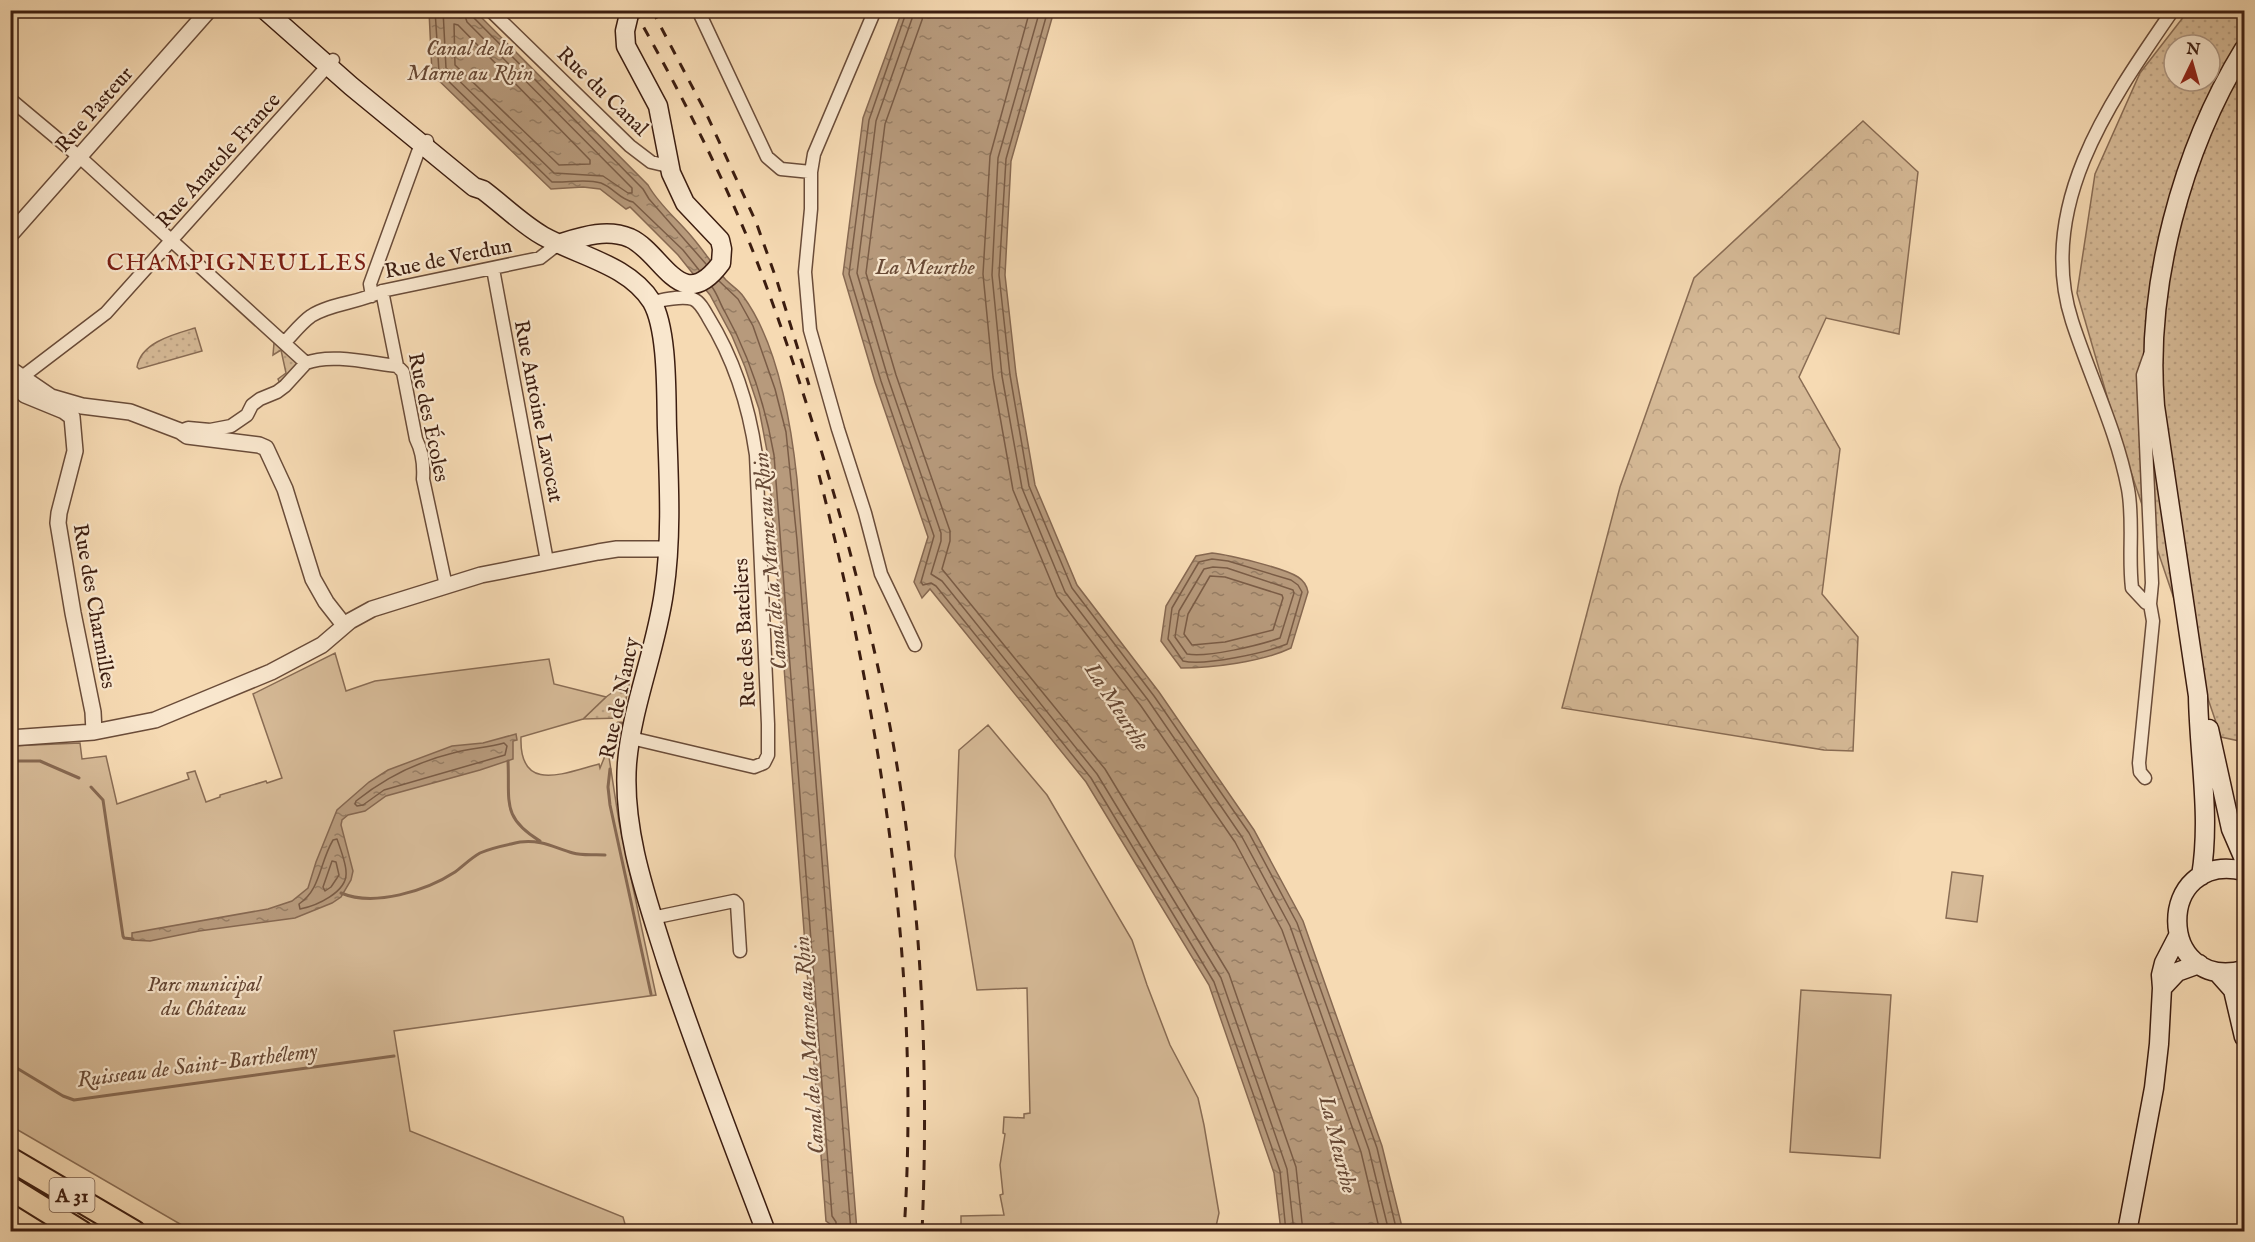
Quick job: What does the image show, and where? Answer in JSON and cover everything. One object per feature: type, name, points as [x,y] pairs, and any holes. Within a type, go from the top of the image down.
[{"type":"highway","name":"A 31","points":[[10,1159],[134,1232]]},
{"type":"highway","name":"A 31","points":[[10,1188],[81,1232]]},
{"type":"main road","points":[[265,10],[331,63]]},
{"type":"main road","points":[[276,10],[331,63]]},
{"type":"main road","points":[[558,244],[588,235],[625,236],[635,241],[675,279],[685,283],[697,283],[719,266],[722,260],[722,249],[716,233],[685,203],[673,180],[658,106],[626,46],[625,31],[630,10]]},
{"type":"main road","points":[[2201,876],[2205,857],[2204,790],[2198,696],[2155,406],[2153,348],[2160,284],[2185,178],[2209,114],[2244,49]]},
{"type":"main road","name":"Rue de Nancy","points":[[331,63],[474,187],[483,190],[536,232],[632,280],[652,302],[659,317],[666,385],[669,478],[667,549],[664,591],[631,738],[626,785],[628,809],[638,864],[652,918],[708,1081],[766,1232]]},
{"type":"main road","points":[[595,261],[612,235]]},
{"type":"main road","points":[[2198,696],[2207,723],[2231,829],[2244,859]]},
{"type":"main road","points":[[2244,871],[2223,869],[2201,876],[2192,883],[2179,902],[2176,925],[2178,936],[2190,956],[2199,964],[2217,972],[2230,973],[2244,970]]},
{"type":"main road","points":[[2127,1232],[2153,1099],[2163,987],[2161,975],[2164,963],[2178,936]]},
{"type":"main road","points":[[2163,987],[2176,972],[2199,964]]},
{"type":"main road","points":[[2217,972],[2233,990],[2244,1037]]},
{"type":"street","name":"Rue Pasteur","points":[[10,236],[209,10]]},
{"type":"street","name":"Rue du Canal","points":[[490,10],[630,146],[651,162],[669,166]]},
{"type":"street","points":[[698,10],[767,158],[782,169],[811,172]]},
{"type":"street","points":[[875,10],[814,153],[811,172],[812,209],[805,272],[810,330],[838,429],[865,513],[881,574],[915,645]]},
{"type":"street","points":[[2150,604],[2146,603],[2133,588],[2131,509],[2128,489],[2114,439],[2072,320],[2066,294],[2062,247],[2071,195],[2089,148],[2127,77],[2173,10]]},
{"type":"street","name":"Rue Anatole France","points":[[13,378],[106,313],[331,63]]},
{"type":"street","points":[[10,99],[79,157],[306,363]]},
{"type":"street","name":"Rue des Écoles","points":[[425,143],[418,152],[370,284],[377,294],[397,366],[403,372],[416,439],[420,447],[424,468],[423,479],[446,586]]},
{"type":"street","name":"Rue de Verdun","points":[[284,343],[311,316],[377,294],[540,258],[558,244]]},
{"type":"street","name":"Rue Antoine Lavocat","points":[[493,270],[547,561]]},
{"type":"street","name":"Rue des Bateliers","points":[[631,738],[754,767],[764,763],[768,755],[756,455],[748,411],[735,372],[716,329],[699,303],[693,299],[682,298],[652,302]]},
{"type":"street","points":[[2145,778],[2140,772],[2139,763],[2152,621],[2143,375],[2153,348]]},
{"type":"street","points":[[180,431],[188,428],[210,430],[231,426],[248,415],[252,405],[260,399],[285,386],[306,363],[325,358],[397,366]]},
{"type":"street","points":[[13,378],[77,412],[130,412],[180,431],[187,436],[259,445],[266,448],[285,489],[313,579],[326,602],[344,625]]},
{"type":"street","name":"Rue des Charmilles","points":[[77,412],[75,452],[58,523],[72,613],[93,712],[94,732]]},
{"type":"street","points":[[10,738],[94,732],[155,720],[248,683],[322,645],[344,625],[372,609],[481,575],[616,549],[667,549]]},
{"type":"street","points":[[2204,790],[2213,793],[2224,803]]},
{"type":"street","points":[[652,918],[734,901],[737,904],[740,951]]},
{"type":"green space","points":[[2188,11],[2244,11],[2244,742],[2221,737],[2118,434],[2077,293],[2095,174],[2140,73],[2162,45],[2162,93],[2222,93],[2222,33],[2171,33]]},
{"type":"green space","points":[[1863,121],[1918,172],[1899,334],[1826,318],[1799,377],[1840,449],[1822,594],[1858,637],[1853,751],[1824,750],[1562,708],[1620,487],[1694,278]]},
{"type":"green space","points":[[195,328],[202,351],[139,369],[137,367],[140,358],[152,345],[169,336]]},
{"type":"green space","points":[[274,343],[277,343],[295,361],[297,366],[280,384],[278,379],[286,373],[281,350],[273,355]]},
{"type":"green space","name":"Parc municipal du Château","points":[[335,653],[346,691],[375,681],[549,659],[554,684],[606,697],[583,719],[521,737],[522,755],[527,767],[536,773],[546,775],[572,772],[599,764],[600,768],[605,756],[609,757],[619,822],[656,995],[394,1031],[410,1131],[623,1217],[627,1231],[192,1231],[11,1126],[10,746],[80,743],[82,759],[106,756],[117,804],[189,779],[187,773],[195,771],[206,802],[220,795],[282,778],[253,694]]},
{"type":"green space","points":[[630,680],[622,718],[583,719],[606,697]]},
{"type":"green space","points":[[988,725],[1047,795],[1132,940],[1170,1045],[1198,1098],[1219,1213],[1215,1231],[961,1231],[961,1216],[1004,1215],[1000,1195],[1003,1194],[1000,1165],[1005,1134],[1003,1133],[1004,1117],[1024,1118],[1024,1114],[1030,1113],[1027,988],[977,990],[955,856],[959,750]]},
{"type":"green space","points":[[1952,872],[1983,876],[1977,922],[1946,918]]},
{"type":"green space","points":[[1801,990],[1891,995],[1880,1158],[1790,1152]]},
{"type":"water","name":"Canal de la Marne au Rhin","points":[[429,11],[475,11],[648,185],[728,282],[740,292],[765,336],[786,409],[797,479],[857,1231],[830,1231],[830,1224],[826,1221],[768,456],[759,409],[745,367],[732,336],[710,295],[678,255],[630,207],[626,209],[600,189],[583,187],[551,189],[432,74]]},
{"type":"water","name":"La Meurthe","points":[[902,11],[1054,11],[1011,161],[1005,275],[1016,374],[1035,485],[1077,585],[1159,692],[1254,830],[1303,921],[1382,1146],[1403,1231],[1281,1231],[1274,1173],[1209,985],[1086,782],[930,589],[922,598],[914,582],[928,537],[875,382],[843,274],[863,118]]},
{"type":"water","points":[[1212,553],[1269,566],[1291,573],[1304,582],[1308,592],[1291,648],[1266,657],[1237,663],[1181,668],[1161,641],[1166,606],[1196,556]]},
{"type":"water","points":[[516,734],[517,740],[513,741],[513,759],[386,796],[365,811],[348,815],[342,820],[341,825],[353,871],[351,880],[341,897],[332,903],[295,918],[199,931],[150,941],[132,940],[132,933],[268,909],[292,901],[308,888],[337,810],[369,782],[388,770],[452,746],[483,743]]},
{"type":"waterway","points":[[613,749],[618,723],[622,723]]},
{"type":"waterway","name":"Ruisseau de Saint-Barthélemy","points":[[10,761],[40,761],[79,778]]},
{"type":"waterway","points":[[508,761],[509,798],[513,816],[540,841]]},
{"type":"waterway","points":[[610,769],[608,787],[610,805],[651,994]]},
{"type":"waterway","name":"Ruisseau de Saint-Barthélemy","points":[[91,787],[103,800],[123,936],[133,939]]},
{"type":"waterway","name":"Ruisseau de Saint-Barthélemy","points":[[341,893],[354,897],[384,898],[415,891],[455,872],[480,853],[520,842],[541,843],[577,854],[605,855]]},
{"type":"waterway","name":"Ruisseau de Saint-Barthélemy","points":[[10,1064],[63,1096],[74,1100],[394,1056]]},
{"type":"railway","points":[[634,10],[709,151],[758,265],[787,344],[821,450],[872,639],[895,754],[912,872],[924,1052],[922,1232]]},
{"type":"railway","points":[[652,10],[706,113],[756,222],[809,385]]},
{"type":"railway","points":[[819,475],[861,662],[892,850],[907,1040],[908,1136],[904,1232]]},
{"type":"district","name":"CHAMPIGNEULLES","points":[[237,262]]}]
